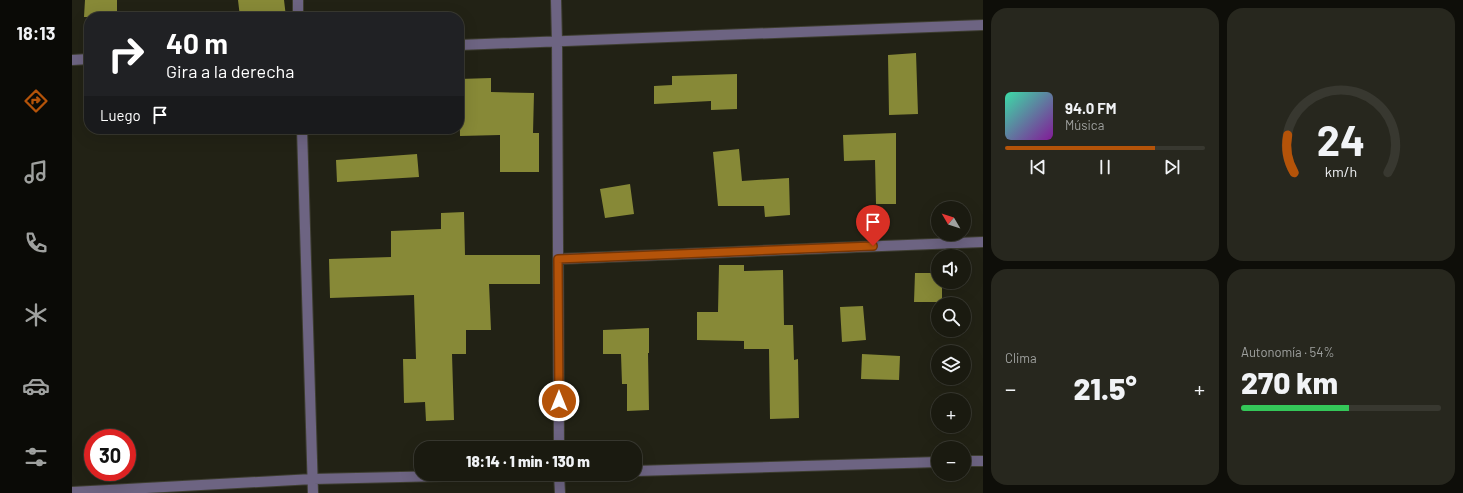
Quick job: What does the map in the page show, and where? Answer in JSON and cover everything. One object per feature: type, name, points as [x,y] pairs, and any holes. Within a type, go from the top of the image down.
[{"type":"street","points":[[298,0],[298,12]]},
{"type":"street","points":[[556,0],[559,441]]},
{"type":"street","points":[[464,45],[983,25]]},
{"type":"street","points":[[72,60],[84,59]]},
{"type":"street","points":[[302,134],[313,493]]},
{"type":"street","points":[[558,259],[983,242]]},
{"type":"street","points":[[971,461],[983,461]]},
{"type":"street","points":[[642,471],[931,462]]},
{"type":"street","points":[[72,492],[313,479],[414,477]]},
{"type":"street","points":[[559,481],[560,493]]},
{"type":"building","points":[[85,0],[117,0],[117,12],[84,12]]},
{"type":"building","points":[[238,0],[284,0],[285,12],[239,12]]},
{"type":"building","points":[[916,53],[918,114],[889,115],[888,55]]},
{"type":"building","points":[[737,74],[737,109],[711,110],[711,101],[654,104],[654,86],[672,85],[672,76]]},
{"type":"building","points":[[491,78],[491,92],[534,93],[533,133],[539,133],[539,172],[500,172],[500,135],[460,136],[460,134],[464,134],[464,79]]},
{"type":"building","points":[[896,133],[896,204],[876,204],[875,160],[844,161],[843,135]]},
{"type":"building","points":[[739,149],[742,181],[789,178],[790,215],[765,217],[764,206],[718,206],[713,152]]},
{"type":"building","points":[[417,154],[419,177],[337,182],[336,160]]},
{"type":"building","points":[[630,184],[634,214],[605,218],[600,189]]},
{"type":"building","points":[[464,212],[465,255],[540,255],[540,284],[489,284],[491,330],[466,330],[466,354],[452,354],[454,420],[426,421],[425,402],[404,403],[403,359],[416,359],[414,295],[330,298],[329,259],[391,257],[391,231],[441,229],[441,213]]},
{"type":"building","points":[[719,265],[744,265],[744,271],[783,270],[784,325],[793,325],[794,360],[798,359],[799,418],[770,419],[769,349],[744,349],[744,341],[697,340],[697,312],[718,312]]},
{"type":"building","points":[[915,273],[931,273],[931,289],[942,289],[942,297],[931,297],[931,302],[914,302]]},
{"type":"building","points":[[863,306],[866,340],[842,342],[840,307]]},
{"type":"building","points":[[649,328],[649,410],[627,411],[627,384],[622,384],[621,354],[603,354],[603,330]]},
{"type":"building","points":[[862,354],[900,356],[899,380],[861,379]]},
{"type":"route","points":[[559,401],[558,259],[873,246]]}]
